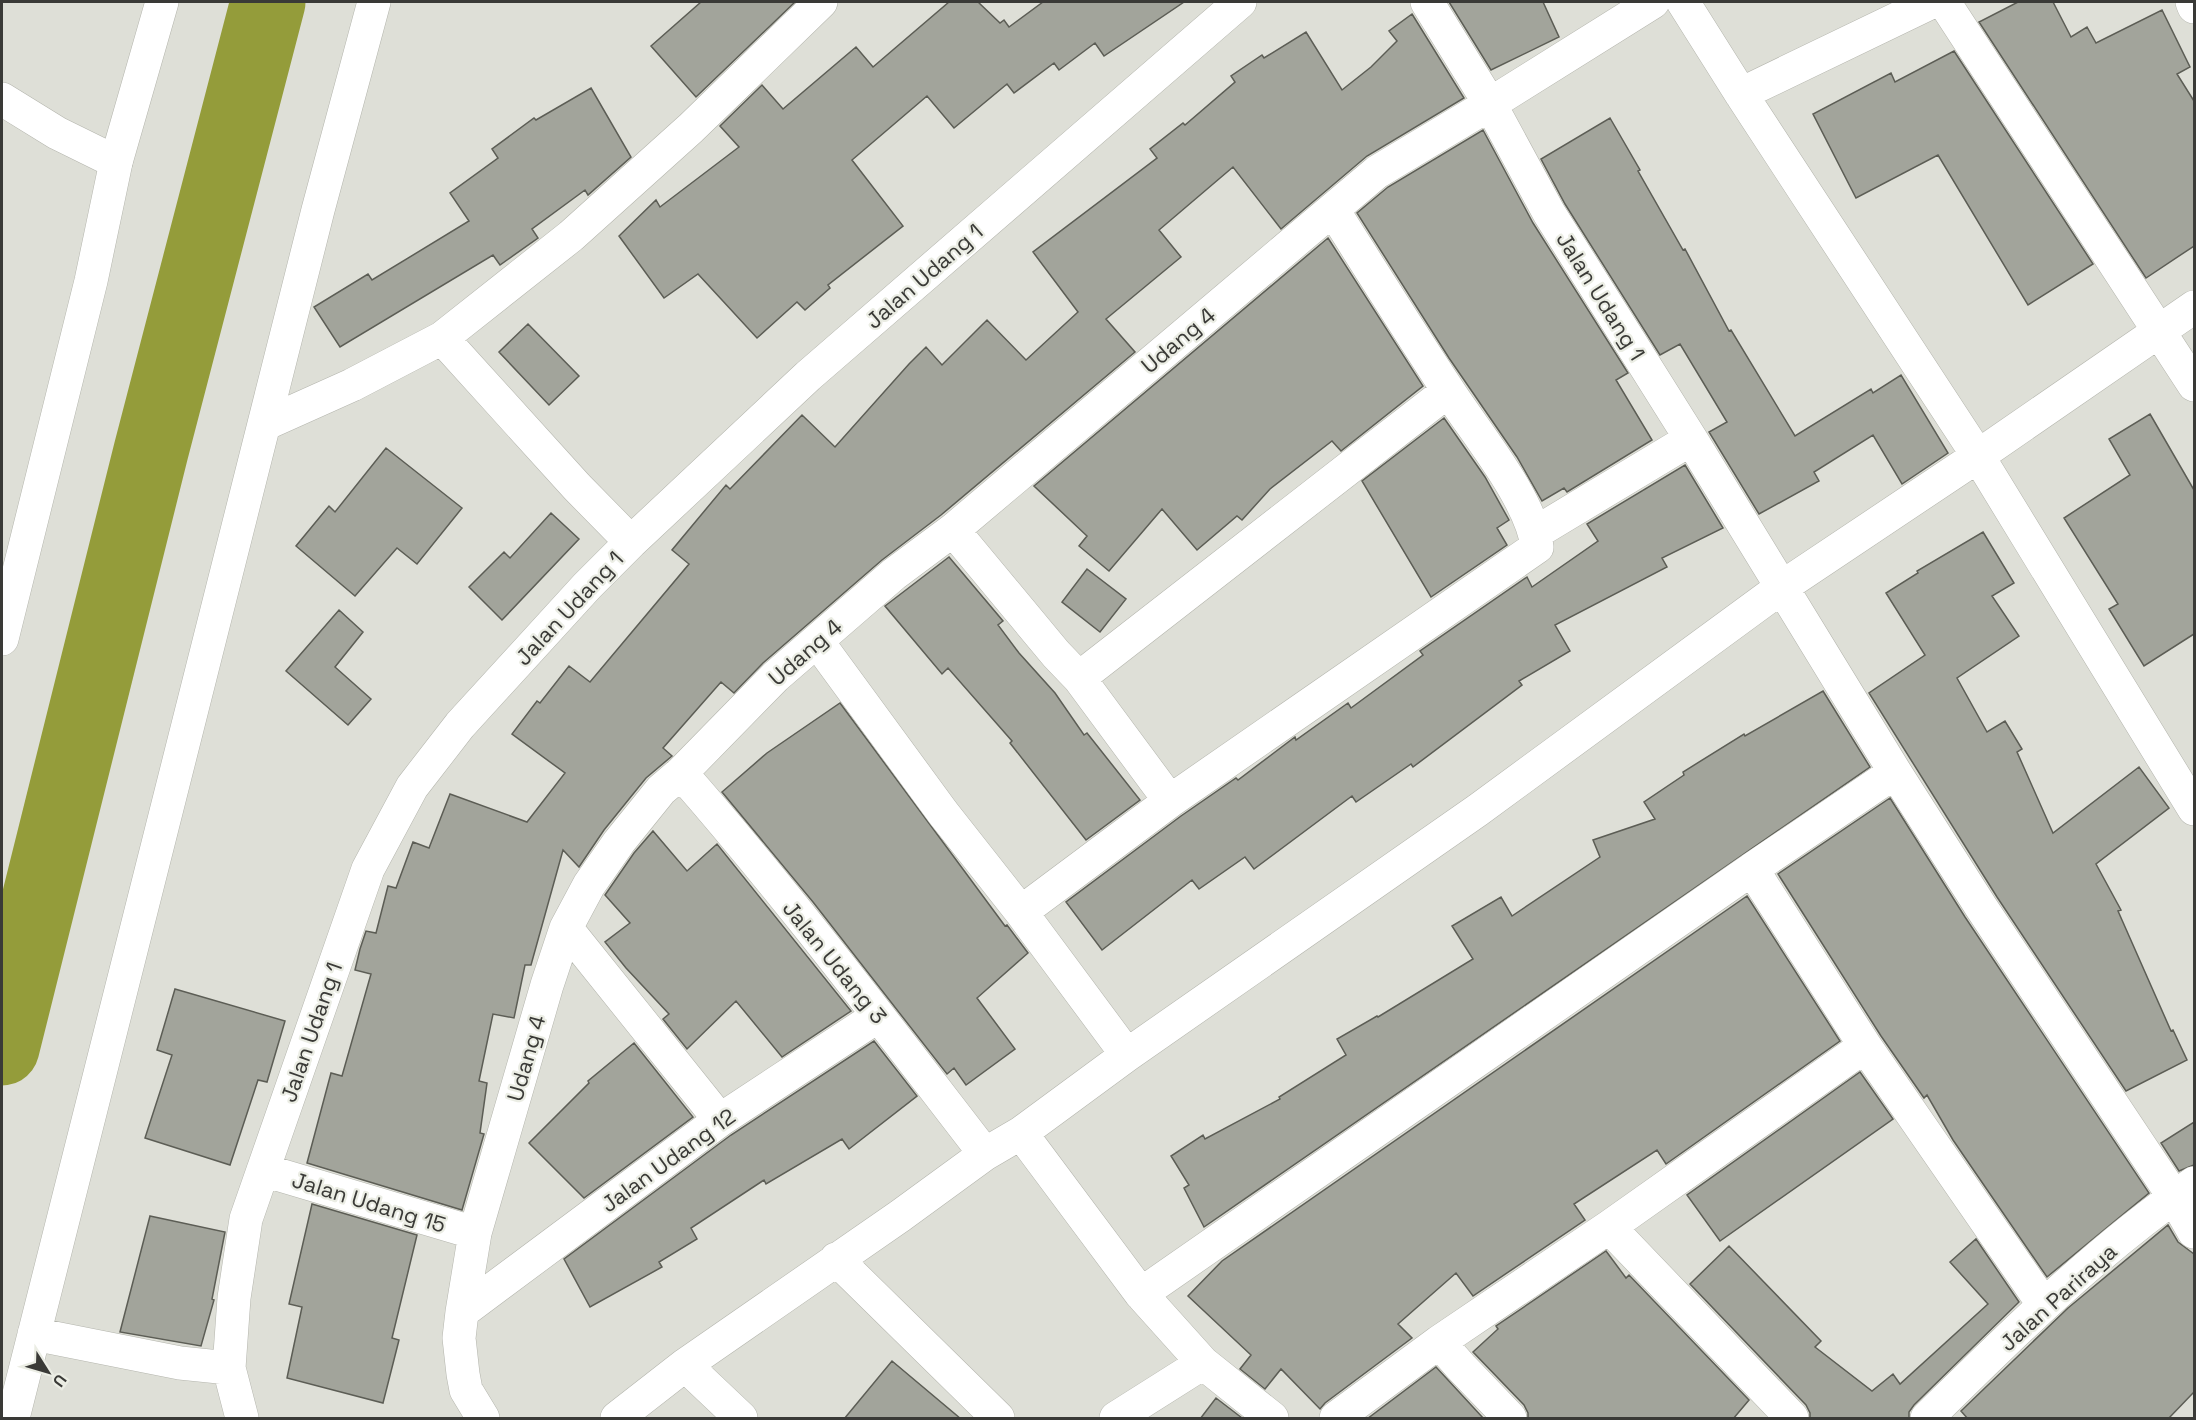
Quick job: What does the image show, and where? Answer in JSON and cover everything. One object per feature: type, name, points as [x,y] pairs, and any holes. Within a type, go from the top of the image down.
[{"type":"street","points":[[2,639],[91,281],[116,162],[162,2]]},
{"type":"street","points":[[13,1419],[266,424],[318,210],[374,2]]},
{"type":"street","points":[[266,424],[352,385],[442,338],[571,236],[691,128],[821,2]]},
{"type":"street","name":"Jalan Udang 1","points":[[242,1419],[229,1368],[234,1298],[246,1220],[368,869],[412,787],[460,725],[587,586],[631,542],[808,376],[1240,2]]},
{"type":"street","name":"Jalan Udang 1","points":[[1427,2],[1490,104],[1549,213],[1981,907],[2184,1190],[2194,1232]]},
{"type":"street","name":"Udang 4","points":[[483,1419],[466,1390],[459,1338],[475,1233],[547,985],[566,928],[590,885],[619,842],[661,790],[681,773],[775,677],[894,574],[953,530],[1377,172],[1653,2]]},
{"type":"street","points":[[1683,2],[1978,456],[2194,808]]},
{"type":"street","points":[[1741,93],[1932,2]]},
{"type":"street","points":[[1944,2],[2194,385]]},
{"type":"street","points":[[2192,2],[2194,7]]},
{"type":"street","points":[[2,99],[57,133],[116,162]]},
{"type":"street","points":[[1021,912],[1170,801],[1537,548],[1535,533],[1509,480],[1448,391],[1333,210]]},
{"type":"street","points":[[617,1419],[685,1365],[1478,810],[1782,587],[1978,456],[2194,307]]},
{"type":"street","points":[[442,338],[577,487],[631,542]]},
{"type":"street","points":[[1079,678],[1448,391]]},
{"type":"street","points":[[1535,533],[1691,439]]},
{"type":"street","points":[[953,530],[1056,654],[1079,678],[1170,801]]},
{"type":"street","points":[[817,641],[1127,1055]]},
{"type":"street","points":[[1142,1294],[1895,772]]},
{"type":"street","name":"Jalan Udang 3","points":[[681,773],[716,813],[878,1016],[984,1154]]},
{"type":"street","points":[[1752,869],[1865,1046],[2044,1305]]},
{"type":"street","points":[[566,928],[720,1120]]},
{"type":"street","name":"Jalan Udang 12","points":[[462,1312],[720,1120],[878,1016]]},
{"type":"street","points":[[1336,1419],[1439,1342],[1609,1227],[1865,1046]]},
{"type":"street","points":[[1021,1132],[1142,1294],[1203,1363],[1272,1419]]},
{"type":"street","name":"Jalan Udang 15","points":[[263,1170],[475,1233]]},
{"type":"street","name":"Jalan Pariraya","points":[[1928,1419],[2044,1305],[2184,1190]]},
{"type":"street","points":[[1609,1227],[1792,1419]]},
{"type":"street","points":[[836,1259],[998,1419]]},
{"type":"street","points":[[34,1334],[180,1363],[229,1368]]},
{"type":"street","points":[[1439,1342],[1510,1419]]},
{"type":"street","points":[[1116,1419],[1203,1363]]},
{"type":"street","points":[[685,1365],[741,1419]]},
{"type":"building","points":[[701,2],[795,2],[696,97],[651,46]]},
{"type":"building","points":[[949,2],[978,2],[1000,23],[1004,20],[1009,27],[1043,2],[1184,2],[1104,56],[1095,43],[1059,70],[1054,63],[1014,93],[1007,84],[954,128],[927,96],[852,160],[903,226],[828,285],[830,288],[805,310],[797,302],[757,338],[698,274],[664,298],[619,236],[656,200],[660,207],[739,147],[720,126],[762,85],[783,109],[856,47],[873,67]]},
{"type":"building","points":[[1449,2],[1543,2],[1559,37],[1491,70]]},
{"type":"building","points":[[2018,2],[2053,2],[2071,37],[2087,27],[2096,43],[2162,10],[2190,67],[2177,74],[2194,101],[2194,246],[2146,278],[1979,22]]},
{"type":"building","points":[[1412,14],[1464,98],[1367,156],[1281,229],[1233,167],[1159,230],[1181,257],[1106,319],[1135,352],[941,515],[882,560],[763,663],[734,693],[721,682],[663,748],[672,756],[646,778],[604,830],[579,867],[563,850],[531,965],[525,965],[514,1018],[493,1014],[479,1081],[487,1083],[480,1133],[484,1134],[462,1210],[307,1163],[331,1073],[342,1076],[371,974],[355,970],[360,949],[366,931],[376,933],[388,886],[396,888],[413,842],[429,848],[450,794],[527,822],[565,773],[512,734],[537,701],[540,703],[569,666],[590,682],[689,564],[672,550],[726,485],[730,489],[802,415],[835,447],[926,347],[942,365],[987,320],[1026,360],[1078,312],[1033,252],[1157,158],[1150,149],[1183,123],[1185,125],[1235,82],[1231,76],[1262,55],[1264,58],[1306,32],[1342,90],[1371,67],[1397,41],[1389,31]]},
{"type":"building","points":[[1954,51],[2093,264],[2028,305],[1938,155],[1856,198],[1813,114],[1891,73],[1895,82]]},
{"type":"building","points":[[591,88],[631,157],[588,195],[585,190],[532,229],[538,238],[500,265],[493,255],[340,347],[314,307],[368,274],[372,280],[469,221],[450,193],[498,158],[492,149],[534,118],[536,120]]},
{"type":"building","points":[[1610,118],[1729,331],[1731,330],[1795,436],[1871,389],[1873,393],[1901,375],[1948,453],[1902,484],[1873,435],[1814,472],[1819,481],[1759,514],[1709,432],[1727,422],[1680,344],[1660,355],[1565,204],[1541,159]]},
{"type":"building","points":[[1483,130],[1533,223],[1628,373],[1616,380],[1652,440],[1567,492],[1564,488],[1542,501],[1517,457],[1449,358],[1357,213],[1388,187]]},
{"type":"building","points":[[1328,238],[1423,386],[1341,451],[1332,441],[1270,489],[1242,520],[1237,516],[1197,550],[1162,509],[1109,571],[1079,546],[1087,536],[1034,486]]},
{"type":"building","points":[[528,324],[579,376],[549,405],[499,352]]},
{"type":"building","points":[[2150,414],[2194,490],[2194,634],[2144,666],[2109,609],[2118,604],[2064,518],[2130,475],[2109,439]]},
{"type":"building","points":[[1444,418],[1485,477],[1509,520],[1497,528],[1507,545],[1431,597],[1362,481]]},
{"type":"building","points":[[386,448],[462,508],[417,564],[397,548],[355,596],[296,546],[329,506],[335,512]]},
{"type":"building","points":[[1685,465],[1723,528],[1662,558],[1667,567],[1555,625],[1570,651],[1519,681],[1522,685],[1413,767],[1411,764],[1356,802],[1352,796],[1254,869],[1245,857],[1199,889],[1192,880],[1102,950],[1066,902],[1181,816],[1236,778],[1238,780],[1295,737],[1296,740],[1348,703],[1351,708],[1423,655],[1420,651],[1527,577],[1532,587],[1598,541],[1587,524]]},
{"type":"building","points":[[551,513],[579,539],[502,620],[469,587],[504,552],[510,558]]},
{"type":"building","points":[[1983,532],[2014,583],[1992,596],[2019,636],[1957,678],[1987,732],[2005,721],[2022,749],[2017,752],[2053,833],[2139,767],[2169,808],[2096,864],[2121,910],[2118,911],[2171,1031],[2173,1030],[2187,1060],[2126,1091],[1997,897],[1869,693],[1925,655],[1886,593],[1918,573],[1917,571]]},
{"type":"building","points":[[949,557],[1003,621],[998,625],[1019,653],[1055,693],[1084,735],[1087,733],[1140,800],[1086,840],[1010,743],[1012,741],[948,668],[942,674],[885,606]]},
{"type":"building","points":[[1087,569],[1126,599],[1100,632],[1062,602]]},
{"type":"building","points":[[339,610],[363,632],[335,667],[371,699],[348,725],[286,671]]},
{"type":"building","points":[[1823,691],[1870,767],[1204,1227],[1184,1188],[1189,1185],[1171,1156],[1203,1135],[1205,1139],[1280,1099],[1279,1097],[1346,1055],[1337,1039],[1378,1017],[1473,959],[1452,926],[1501,897],[1512,916],[1600,857],[1593,840],[1655,819],[1644,802],[1684,775],[1683,772],[1744,734],[1745,736]]},
{"type":"building","points":[[840,703],[1005,926],[1007,925],[1028,953],[977,998],[1015,1049],[966,1085],[954,1068],[947,1074],[813,902],[722,792],[767,753]]},
{"type":"building","points":[[1890,798],[1965,917],[2149,1193],[2047,1277],[1953,1140],[1927,1095],[1924,1098],[1881,1036],[1778,874]]},
{"type":"building","points":[[653,831],[687,871],[717,844],[851,1011],[782,1057],[736,1001],[687,1049],[663,1019],[669,1014],[605,942],[630,923],[605,895],[634,853]]},
{"type":"building","points":[[1747,896],[1840,1041],[1666,1164],[1657,1150],[1574,1204],[1585,1220],[1473,1296],[1456,1273],[1398,1324],[1412,1338],[1320,1409],[1281,1369],[1265,1389],[1240,1369],[1251,1355],[1188,1296],[1222,1261]]},
{"type":"building","points":[[175,989],[285,1021],[267,1082],[258,1080],[230,1165],[145,1138],[172,1055],[157,1050]]},
{"type":"building","points":[[874,1041],[917,1096],[849,1149],[842,1139],[766,1184],[764,1180],[691,1228],[697,1239],[659,1262],[662,1267],[590,1307],[564,1259],[731,1135]]},
{"type":"building","points":[[634,1043],[693,1117],[584,1198],[529,1143],[589,1083],[588,1081]]},
{"type":"building","points":[[1860,1072],[1893,1119],[1720,1241],[1687,1195]]},
{"type":"building","points":[[2194,1122],[2194,1165],[2179,1171],[2161,1143]]},
{"type":"building","points":[[312,1204],[417,1235],[392,1338],[399,1340],[383,1403],[287,1378],[302,1307],[289,1304]]},
{"type":"building","points":[[150,1216],[225,1232],[212,1299],[214,1300],[201,1346],[120,1332]]},
{"type":"building","points":[[2168,1225],[2178,1242],[2194,1254],[2194,1392],[2168,1419],[1968,1419],[1961,1411],[2068,1308]]},
{"type":"building","points":[[1976,1239],[2019,1302],[1914,1405],[1909,1412],[1909,1419],[1810,1419],[1806,1405],[1690,1284],[1729,1246],[1821,1341],[1815,1347],[1872,1391],[1893,1374],[1900,1384],[1988,1304],[1950,1262]]},
{"type":"building","points":[[1606,1251],[1626,1278],[1629,1275],[1749,1400],[1733,1419],[1528,1419],[1524,1405],[1473,1352],[1498,1329],[1496,1326]]},
{"type":"building","points":[[892,1361],[961,1419],[844,1419]]},
{"type":"building","points":[[1436,1367],[1484,1419],[1367,1419]]},
{"type":"building","points":[[1216,1398],[1242,1418],[1200,1419]]},
{"type":"waterway","points":[[2,1048],[151,451],[268,2]]}]
